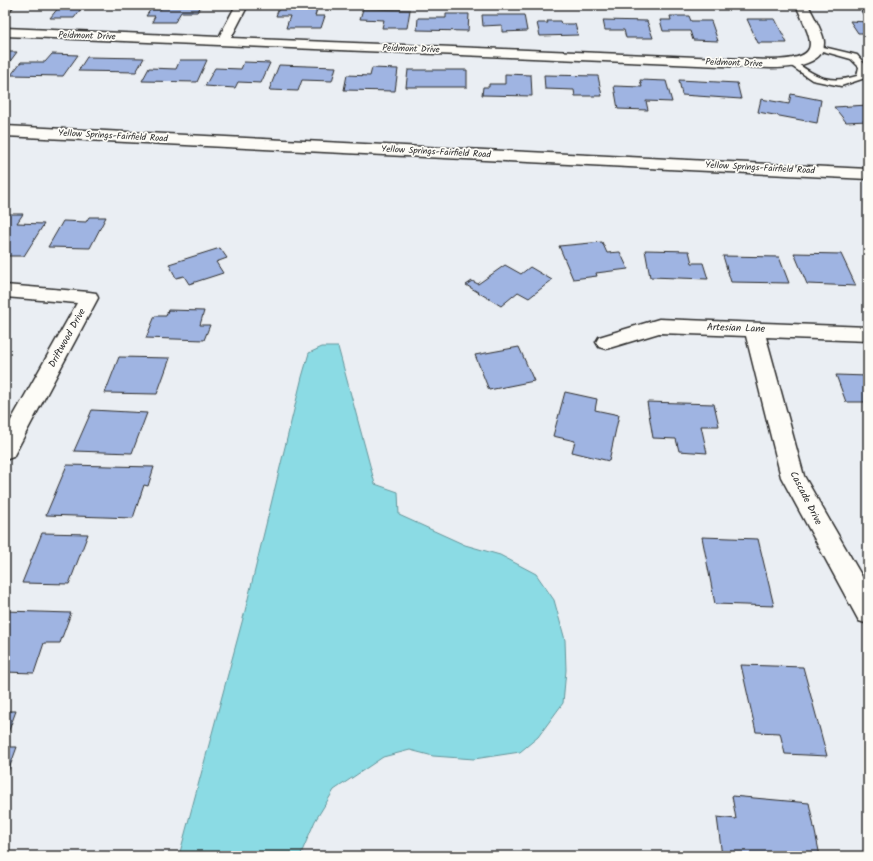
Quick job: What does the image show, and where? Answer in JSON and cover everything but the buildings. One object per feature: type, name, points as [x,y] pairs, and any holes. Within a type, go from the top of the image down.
[{"type":"street","points":[[5,8],[8,5]]},
{"type":"street","points":[[223,41],[242,5]]},
{"type":"street","points":[[802,5],[818,41],[816,50]]},
{"type":"street","name":"Peidmont Drive","points":[[5,32],[771,64],[791,63],[807,58],[816,50]]},
{"type":"street","name":"Yellow Springs-Fairfield Road","points":[[5,131],[868,174]]},
{"type":"street","name":"Driftwood Drive","points":[[5,291],[89,298],[5,452]]},
{"type":"street","name":"Artesian Lane","points":[[606,342],[659,326],[868,334]]},
{"type":"street","name":"Cascade Drive","points":[[754,329],[793,477],[868,612]]},
{"type":"lane","points":[[791,63],[812,78],[841,83],[861,78],[863,67],[854,57],[816,50]]},
{"type":"water","points":[[322,347],[338,347],[375,484],[398,492],[399,515],[465,545],[500,555],[536,574],[554,600],[565,640],[566,670],[563,703],[538,737],[520,752],[474,759],[433,756],[410,750],[383,757],[334,790],[315,821],[300,856],[179,856],[245,611],[302,377],[309,353]]}]
